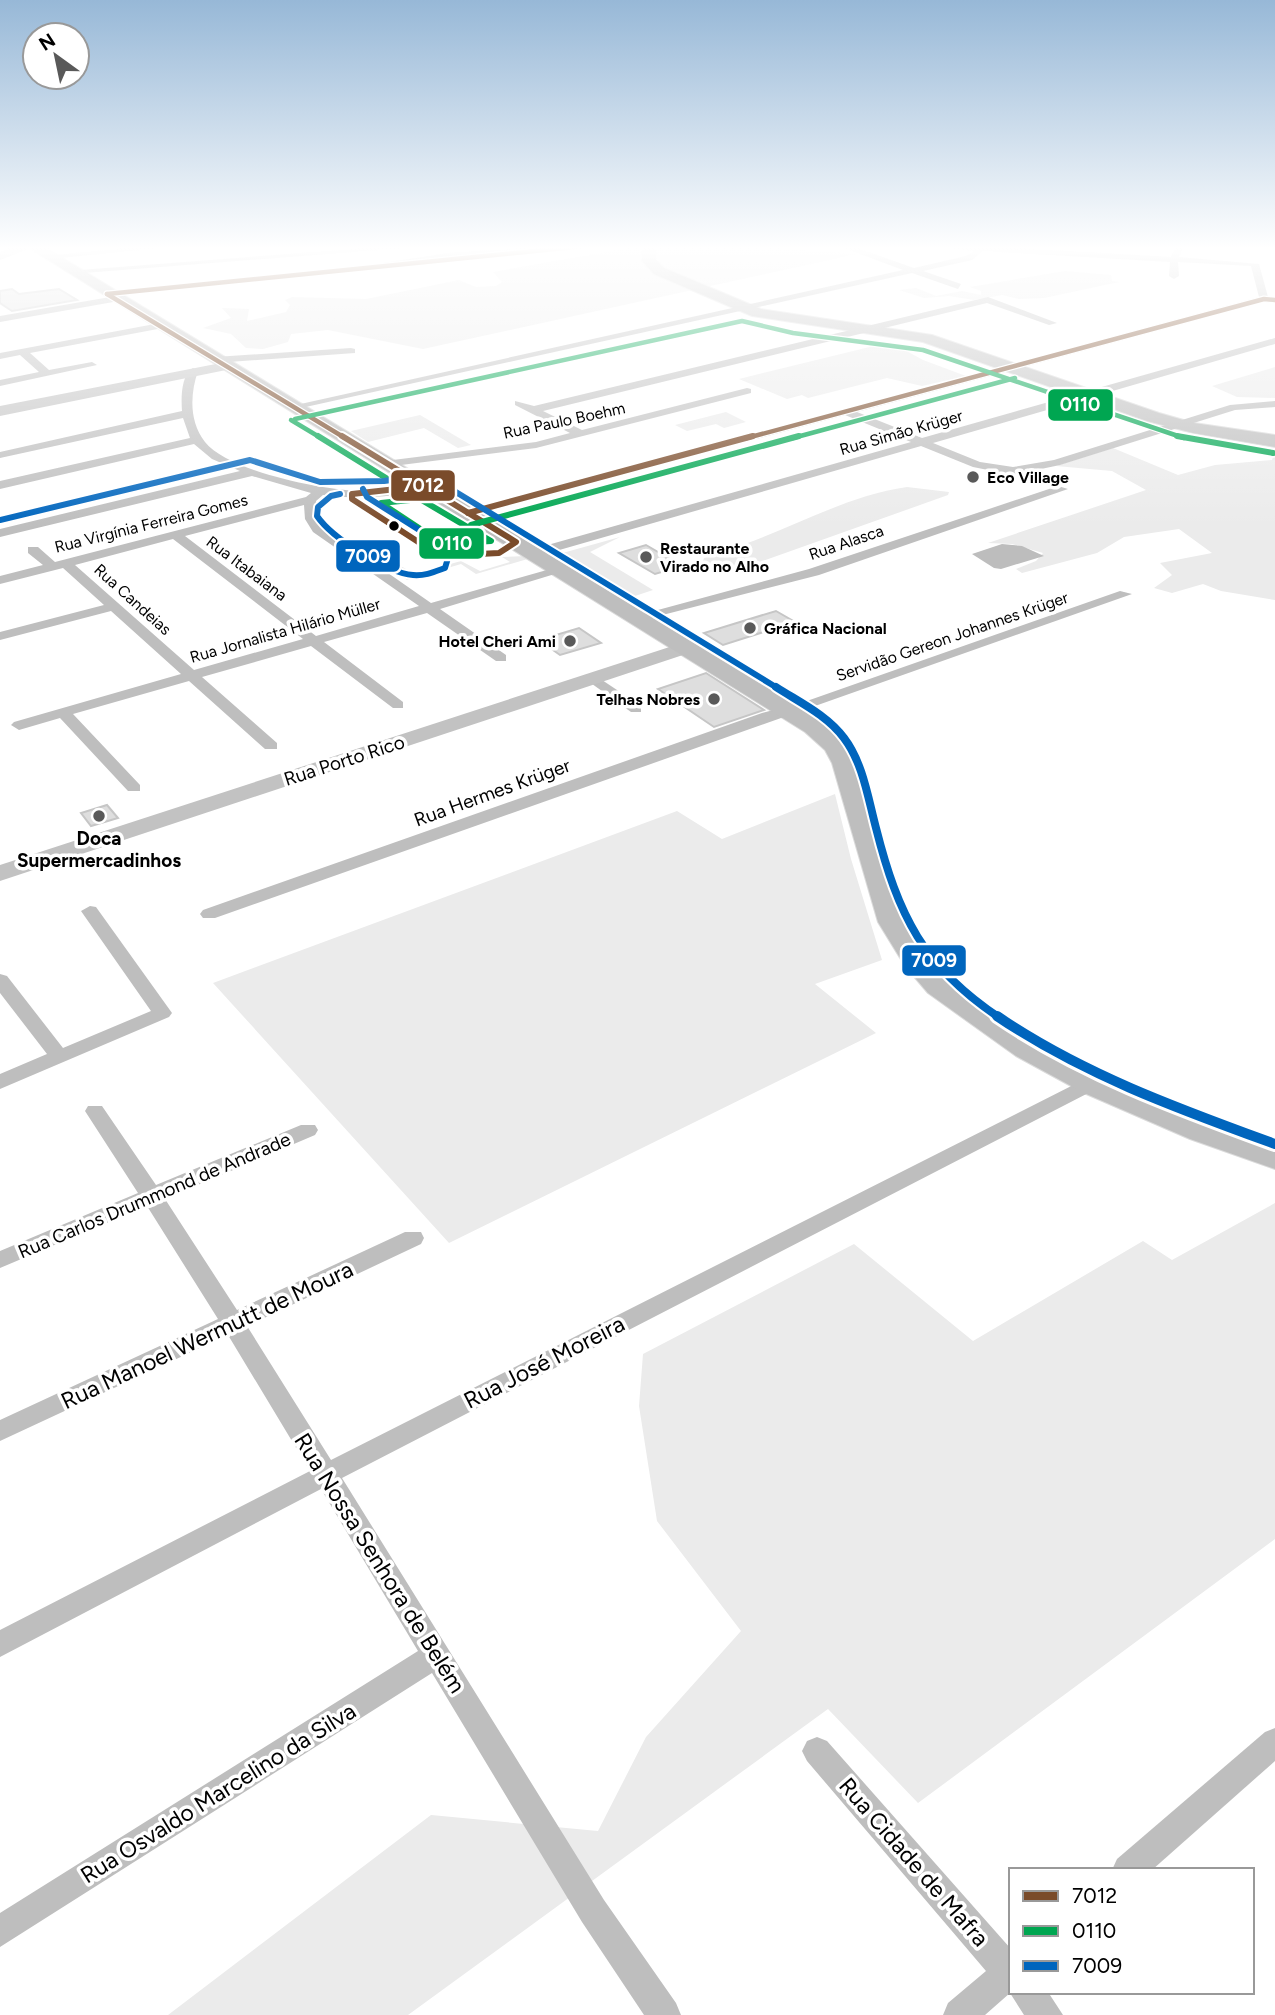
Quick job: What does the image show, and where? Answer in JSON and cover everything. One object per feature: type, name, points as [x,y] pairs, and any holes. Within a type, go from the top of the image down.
[{"type":"main road","points":[[183,340],[535,553],[820,731],[840,753],[893,922],[905,944],[931,978],[965,1008],[1010,1038],[1091,1083],[1205,1133],[1275,1157]]},
{"type":"main road","points":[[935,340],[1177,424],[1275,441]]},
{"type":"main road","points":[[193,371],[197,349]]},
{"type":"main road","points":[[0,411],[220,363]]},
{"type":"main road","name":"Rua Porto Rico","points":[[1,870],[688,647]]},
{"type":"street","points":[[0,356],[86,340]]},
{"type":"street","points":[[292,407],[595,340]]},
{"type":"street","points":[[532,410],[822,340]]},
{"type":"street","points":[[468,513],[1112,340]]},
{"type":"street","name":"Rua Simão Krüger","points":[[535,553],[1275,341]]},
{"type":"street","points":[[220,363],[351,351]]},
{"type":"street","points":[[22,352],[47,374]]},
{"type":"street","points":[[0,383],[92,365]]},
{"type":"street","points":[[193,371],[187,388],[189,413],[195,440],[205,452],[314,497],[424,486]]},
{"type":"street","name":"Rua Paulo Boehm","points":[[385,464],[524,447],[747,391]]},
{"type":"street","points":[[519,403],[581,434]]},
{"type":"street","points":[[848,412],[977,465],[1013,471],[1056,463],[1234,407],[1275,404]]},
{"type":"street","points":[[0,455],[189,413]]},
{"type":"street","points":[[0,485],[195,440]]},
{"type":"street","points":[[0,533],[252,472]]},
{"type":"street","name":"Rua Alasca","points":[[639,617],[814,572],[1062,489]]},
{"type":"street","points":[[314,497],[311,519],[317,529],[501,659]]},
{"type":"street","name":"Rua Virgínia Ferreira Gomes","points":[[0,580],[314,497]]},
{"type":"street","name":"Rua Itabaiana","points":[[175,535],[398,705]]},
{"type":"street","name":"Rua Candeias","points":[[33,550],[59,565],[114,606],[271,746]]},
{"type":"street","name":"Rua Jornalista Hilário Müller","points":[[19,724],[561,570]]},
{"type":"street","name":"Servidão Gereon Johannes Krüger","points":[[790,710],[1125,594]]},
{"type":"street","points":[[0,636],[114,606]]},
{"type":"street","points":[[593,678],[636,709]]},
{"type":"street","name":"Rua Hermes Krüger","points":[[209,915],[790,710]]},
{"type":"street","points":[[63,712],[134,788]]},
{"type":"street","points":[[0,1082],[162,1013],[90,911]]},
{"type":"street","points":[[2,986],[60,1057]]},
{"type":"street","name":"Rua José Moreira","points":[[0,1644],[1091,1083]]},
{"type":"street","name":"Rua Nossa Senhora de Belém","points":[[94,1111],[233,1323],[593,1911],[664,2015]]},
{"type":"street","name":"Rua Carlos Drummond de Andrade","points":[[0,1261],[308,1130]]},
{"type":"street","name":"Rua Manoel Wermutt de Moura","points":[[0,1431],[413,1238]]},
{"type":"street","name":"Rua Osvaldo Marcelino da Silva","points":[[0,1931],[436,1655]]},
{"type":"street","points":[[1130,1868],[1275,1742]]},
{"type":"street","name":"Rua Cidade de Mafra","points":[[817,1751],[1009,1972]]},
{"type":"street","points":[[960,2015],[1009,1981]]},
{"type":"street","name":"Rua Cidade de Mafra","points":[[1028,1994],[1046,2015]]},
{"type":"shaded area","points":[[237,340],[289,340],[263,349],[246,348]]},
{"type":"shaded area","points":[[378,340],[464,340],[423,349]]},
{"type":"shaded area","points":[[890,342],[923,360],[966,376],[922,386],[887,378],[808,398],[802,395],[787,399],[739,379]]},
{"type":"shaded area","points":[[1275,367],[1275,398],[1237,397],[1212,386]]},
{"type":"shaded area","points":[[726,412],[746,422],[724,428],[716,424],[687,431],[675,425]]},
{"type":"shaded area","points":[[420,415],[471,445],[458,448],[424,428],[368,442],[351,431]]},
{"type":"shaded area","points":[[1113,448],[1178,475],[1215,465],[1272,460],[1275,451],[1275,600],[1221,591],[1203,584],[1172,593],[1154,588],[1172,575],[1160,563],[1212,553],[1179,529],[1124,537],[1097,553],[1022,573],[1016,569],[1036,561],[1043,553],[1012,544],[988,543],[1146,490],[1112,471],[1056,466]]},
{"type":"shaded area","points":[[907,487],[949,492],[948,495],[749,566],[733,566],[710,572],[701,567],[704,558],[709,556],[865,497]]},
{"type":"shaded area","points":[[620,537],[590,552],[653,590],[629,598],[559,554]]},
{"type":"shaded area","points":[[1002,544],[1022,546],[1044,556],[1001,569],[994,568],[972,554]]},
{"type":"shaded area","points":[[502,557],[531,558],[476,574],[461,564],[407,580],[388,566],[397,564],[415,574],[461,561],[480,571],[510,562]]},
{"type":"shaded area","points":[[835,794],[851,859],[882,960],[815,984],[876,1033],[449,1243],[213,983],[677,811],[722,839]]},
{"type":"shaded area","points":[[1275,1203],[1275,1539],[918,1803],[828,1709],[408,2015],[168,2015],[431,1815],[598,1831],[646,1737],[741,1631],[657,1521],[639,1406],[643,1354],[854,1244],[973,1341],[1143,1241],[1172,1260]]},
{"type":"building","name":"Restaurante Virado no Alho","points":[[646,545],[682,566],[655,574],[619,553]]},
{"type":"building","name":"Gráfica Nacional","points":[[776,611],[795,622],[723,645],[704,633]]},
{"type":"building","name":"Hotel Cheri Ami","points":[[579,628],[601,643],[560,655],[539,640]]},
{"type":"building","name":"Telhas Nobres","points":[[706,673],[764,710],[714,727],[658,689]]},
{"type":"building","name":"Doca Supermercadinhos","points":[[107,805],[118,818],[91,826],[81,813]]},
{"type":"transit line","name":"7012","points":[[183,340],[516,542],[499,553],[440,556],[352,499],[352,494],[423,486]]},
{"type":"transit line","name":"0110","points":[[295,419],[655,340]]},
{"type":"transit line","name":"0110","points":[[847,340],[923,350],[1150,429],[1191,440],[1273,453]]},
{"type":"transit line","name":"7012","points":[[468,513],[1111,340]]},
{"type":"transit line","name":"0110","points":[[471,525],[1015,378]]},
{"type":"transit line","name":"0110","points":[[291,420],[386,478]]},
{"type":"transit line","name":"7009","points":[[0,520],[250,460],[320,482],[384,481],[428,475],[809,707],[835,728],[849,745],[859,766],[886,866],[913,933],[942,971],[980,1005],[1026,1036],[1128,1088],[1275,1144]]},
{"type":"transit line","name":"7009","points":[[340,494],[331,496],[318,507],[317,516],[322,523],[365,554],[380,564],[413,575],[429,574],[445,568],[448,558],[443,545],[367,497],[363,489]]},
{"type":"transit line","name":"0110","points":[[420,499],[491,541],[443,544],[381,503],[420,499]]},
{"type":"place","name":"Eco Village","points":[[973,477]]},
{"type":"place","name":"Restaurante Virado no Alho","points":[[646,557]]},
{"type":"place","name":"Gráfica Nacional","points":[[750,628]]},
{"type":"place","name":"Hotel Cheri Ami","points":[[570,641]]},
{"type":"place","name":"Telhas Nobres","points":[[714,699]]},
{"type":"place","name":"Doca Supermercadinhos","points":[[99,816]]}]
